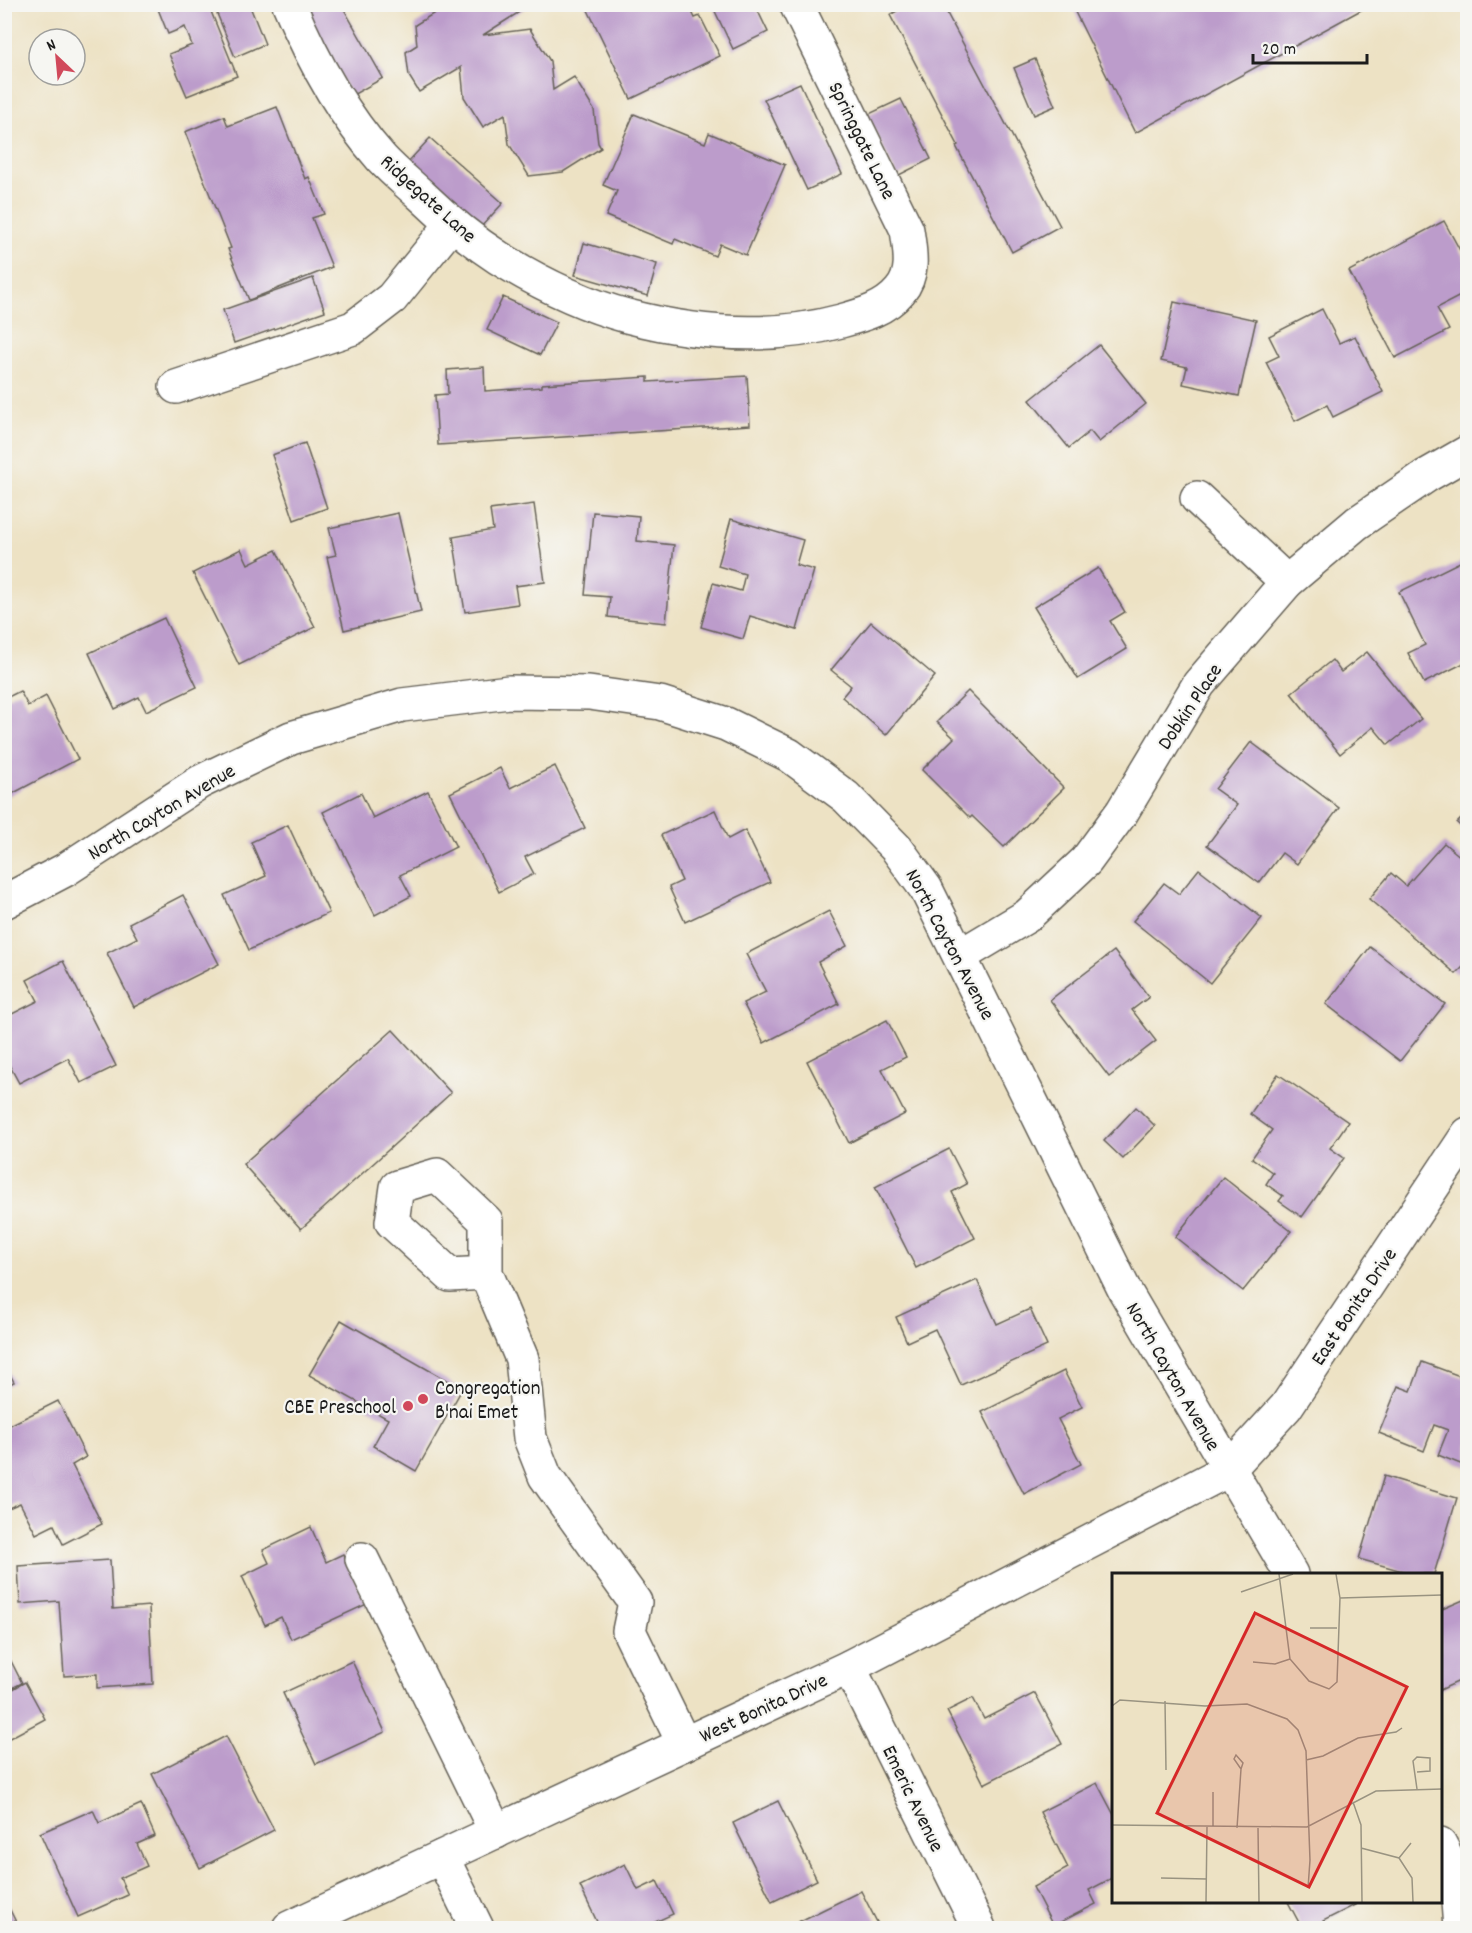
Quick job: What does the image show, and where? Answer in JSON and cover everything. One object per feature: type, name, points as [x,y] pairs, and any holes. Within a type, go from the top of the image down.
[{"type":"street","name":"Ridgegate Lane","points":[[289,4],[303,39],[337,99],[382,159],[452,224],[499,258],[560,291],[625,315],[688,329],[760,333],[819,327],[873,313],[901,291],[906,280]]},
{"type":"street","name":"Springgate Lane","points":[[796,4],[907,231],[912,260],[906,280]]},
{"type":"street","points":[[176,387],[353,328],[392,298],[452,224]]},
{"type":"street","name":"Dobkin Place","points":[[960,956],[1027,916],[1086,861],[1122,812],[1199,684],[1287,582],[1357,523],[1426,476],[1467,452]]},
{"type":"street","points":[[1197,498],[1287,582]]},
{"type":"street","name":"North Cayton Avenue","points":[[4,902],[65,870],[200,782],[291,738],[402,705],[509,692],[589,693],[660,703],[726,723],[789,755],[846,797],[897,849],[926,889],[1125,1291],[1290,1573]]},
{"type":"street","name":"East Bonita Drive","points":[[1228,1470],[1286,1407],[1467,1134]]},
{"type":"street","points":[[486,1273],[522,1359],[530,1438],[545,1476],[635,1602],[629,1631],[684,1744]]},
{"type":"street","name":"West Bonita Drive","points":[[289,1929],[849,1667],[1228,1470]]},
{"type":"street","points":[[362,1559],[496,1832]]},
{"type":"street","name":"Emeric Avenue","points":[[849,1667],[979,1929]]},
{"type":"street","points":[[1442,1848],[1456,1875],[1460,1929]]},
{"type":"street","points":[[442,1857],[477,1929]]},
{"type":"building","points":[[156,4],[208,4],[237,76],[187,96],[169,54],[192,45],[185,27],[168,34]]},
{"type":"building","points":[[213,4],[249,4],[265,44],[235,57]]},
{"type":"building","points":[[318,4],[341,4],[383,78],[351,96],[304,13]]},
{"type":"building","points":[[449,4],[532,4],[483,35],[530,29],[550,61],[553,90],[574,77],[594,110],[598,143],[601,148],[563,172],[529,176],[509,144],[505,114],[483,127],[464,97],[461,67],[419,92],[409,76],[406,52],[417,45],[415,25]]},
{"type":"building","points":[[585,4],[688,4],[695,18],[700,16],[720,56],[631,99]]},
{"type":"building","points":[[900,4],[942,4],[1060,226],[1012,252],[890,15],[902,8]]},
{"type":"building","points":[[1071,4],[1372,4],[1135,133]]},
{"type":"building","points":[[712,5],[755,5],[768,32],[733,49]]},
{"type":"building","points":[[1035,59],[1055,106],[1034,115],[1014,68]]},
{"type":"building","points":[[800,83],[842,174],[807,190],[764,99]]},
{"type":"building","points":[[901,99],[931,159],[897,176],[867,115]]},
{"type":"building","points":[[277,107],[305,179],[309,177],[324,214],[312,218],[332,267],[249,300],[185,132],[224,116],[228,126]]},
{"type":"building","points":[[634,114],[705,143],[709,133],[785,165],[746,255],[720,244],[715,256],[675,239],[673,244],[606,216],[617,191],[603,185]]},
{"type":"building","points":[[430,138],[503,203],[480,228],[408,162]]},
{"type":"building","points":[[1444,221],[1468,265],[1468,292],[1437,308],[1449,330],[1395,358],[1349,271]]},
{"type":"building","points":[[584,243],[657,264],[648,296],[575,275]]},
{"type":"building","points":[[313,278],[325,311],[234,343],[223,310]]},
{"type":"building","points":[[503,297],[557,322],[540,355],[487,330]]},
{"type":"building","points":[[1174,302],[1256,320],[1239,396],[1183,384],[1187,367],[1161,361]]},
{"type":"building","points":[[1322,309],[1339,343],[1355,336],[1383,392],[1333,417],[1327,405],[1295,421],[1266,362],[1279,356],[1269,336]]},
{"type":"building","points":[[1099,345],[1146,404],[1099,442],[1090,431],[1069,448],[1030,400]]},
{"type":"building","points":[[484,367],[485,391],[542,387],[542,384],[648,377],[648,382],[747,376],[750,425],[438,445],[435,395],[448,394],[447,370]]},
{"type":"building","points":[[305,443],[327,508],[294,520],[272,455]]},
{"type":"building","points":[[534,504],[545,582],[515,586],[518,604],[465,612],[453,537],[493,530],[490,510]]},
{"type":"building","points":[[593,512],[639,516],[637,541],[674,545],[666,623],[608,617],[610,597],[585,595]]},
{"type":"building","points":[[398,513],[421,612],[344,630],[327,557],[336,555],[329,528]]},
{"type":"building","points":[[731,519],[803,540],[796,565],[814,570],[797,630],[750,616],[743,639],[701,627],[713,583],[741,591],[745,574],[718,566]]},
{"type":"building","points":[[241,549],[248,564],[276,550],[315,627],[239,665],[193,573]]},
{"type":"building","points":[[1468,558],[1468,661],[1424,683],[1408,653],[1425,645],[1399,592]]},
{"type":"building","points":[[1098,568],[1125,612],[1110,621],[1127,649],[1078,679],[1034,607]]},
{"type":"building","points":[[164,618],[197,687],[146,711],[139,697],[115,709],[89,653]]},
{"type":"building","points":[[871,622],[935,676],[886,735],[842,697],[851,686],[831,670]]},
{"type":"building","points":[[1367,652],[1421,719],[1388,745],[1373,727],[1340,754],[1291,693],[1332,660],[1341,672]]},
{"type":"building","points":[[20,691],[28,706],[46,696],[78,759],[8,796],[4,790],[4,699]]},
{"type":"building","points":[[968,691],[1064,788],[1004,847],[972,816],[970,818],[922,770],[954,738],[937,722]]},
{"type":"building","points":[[1251,742],[1339,808],[1297,864],[1282,853],[1259,883],[1207,845],[1237,805],[1215,789]]},
{"type":"building","points":[[555,766],[585,828],[525,857],[534,874],[499,892],[450,793],[500,768],[510,788]]},
{"type":"building","points":[[428,791],[456,847],[400,875],[411,896],[375,915],[323,812],[361,793],[373,818]]},
{"type":"building","points":[[715,810],[728,839],[745,830],[770,882],[685,922],[669,887],[682,881],[661,835]]},
{"type":"building","points":[[1468,812],[1468,833],[1457,823]]},
{"type":"building","points":[[288,825],[329,913],[249,950],[224,895],[266,876],[251,842]]},
{"type":"building","points":[[1444,843],[1468,863],[1468,962],[1456,974],[1369,899],[1391,873],[1406,886]]},
{"type":"building","points":[[1199,869],[1262,918],[1210,983],[1133,921],[1164,883],[1179,894]]},
{"type":"building","points":[[183,895],[219,964],[134,1007],[107,953],[137,938],[129,923]]},
{"type":"building","points":[[829,911],[847,946],[818,962],[839,1004],[764,1043],[743,1003],[766,992],[746,954]]},
{"type":"building","points":[[1370,947],[1445,1004],[1400,1061],[1326,1004]]},
{"type":"building","points":[[1114,951],[1149,997],[1132,1010],[1156,1041],[1109,1077],[1050,1000]]},
{"type":"building","points":[[63,961],[116,1066],[81,1083],[68,1058],[19,1083],[4,1055],[4,1018],[38,1001],[27,980]]},
{"type":"building","points":[[887,1020],[906,1057],[882,1069],[905,1114],[849,1143],[807,1061]]},
{"type":"building","points":[[393,1030],[451,1093],[301,1229],[243,1164]]},
{"type":"building","points":[[1278,1074],[1348,1122],[1330,1148],[1344,1158],[1302,1217],[1279,1201],[1283,1196],[1266,1184],[1273,1173],[1252,1158],[1272,1130],[1250,1114]]},
{"type":"building","points":[[1136,1107],[1155,1126],[1123,1159],[1104,1141]]},
{"type":"building","points":[[949,1149],[967,1184],[952,1192],[975,1238],[916,1268],[875,1187]]},
{"type":"building","points":[[1223,1177],[1291,1231],[1243,1291],[1175,1237]]},
{"type":"building","points":[[977,1280],[997,1324],[1030,1309],[1047,1346],[961,1385],[935,1329],[907,1342],[896,1317]]},
{"type":"building","points":[[341,1320],[462,1389],[416,1471],[373,1446],[388,1419],[309,1375]]},
{"type":"building","points":[[1422,1362],[1468,1379],[1468,1467],[1438,1455],[1448,1430],[1434,1425],[1424,1451],[1379,1433],[1398,1386],[1411,1391]]},
{"type":"building","points":[[4,1364],[14,1382],[4,1387]]},
{"type":"building","points":[[1064,1371],[1082,1407],[1058,1419],[1081,1464],[1024,1494],[982,1412]]},
{"type":"building","points":[[58,1401],[86,1457],[72,1465],[102,1524],[63,1544],[54,1525],[36,1534],[20,1503],[4,1510],[4,1448],[7,1447],[4,1442],[4,1428]]},
{"type":"building","points":[[1384,1476],[1457,1498],[1434,1573],[1409,1573],[1359,1559]]},
{"type":"building","points":[[311,1527],[326,1562],[343,1554],[367,1604],[291,1639],[281,1617],[265,1625],[242,1576],[269,1563],[263,1550]]},
{"type":"building","points":[[110,1560],[113,1609],[149,1606],[153,1684],[97,1688],[97,1674],[64,1676],[59,1601],[20,1604],[18,1566]]},
{"type":"building","points":[[1468,1598],[1468,1677],[1442,1689],[1442,1609]]},
{"type":"building","points":[[11,1661],[22,1683],[10,1689],[4,1678],[4,1665]]},
{"type":"building","points":[[352,1661],[385,1732],[316,1764],[283,1693]]},
{"type":"building","points":[[25,1682],[45,1719],[4,1741],[4,1686],[8,1692]]},
{"type":"building","points":[[1035,1693],[1062,1744],[984,1784],[947,1711],[973,1698],[984,1719]]},
{"type":"building","points":[[226,1736],[274,1830],[200,1868],[152,1774]]},
{"type":"building","points":[[1097,1783],[1112,1811],[1112,1878],[1089,1890],[1096,1904],[1053,1926],[1033,1887],[1068,1868],[1040,1812]]},
{"type":"building","points":[[778,1801],[817,1880],[772,1902],[733,1823]]},
{"type":"building","points":[[141,1804],[155,1836],[137,1844],[147,1866],[120,1878],[128,1895],[78,1917],[40,1833],[93,1810],[99,1823]]},
{"type":"building","points":[[625,1864],[638,1890],[657,1881],[673,1914],[655,1922],[658,1928],[600,1928],[580,1886]]},
{"type":"building","points":[[861,1891],[880,1928],[786,1928]]},
{"type":"building","points":[[4,1898],[19,1928],[4,1928]]},
{"type":"building","points":[[1289,1903],[1354,1903],[1355,1905],[1323,1921],[1327,1928],[1302,1928]]},
{"type":"place","name":"Congregation B'nai Emet","points":[[423,1399]]},
{"type":"place","name":"CBE Preschool","points":[[408,1406]]}]
